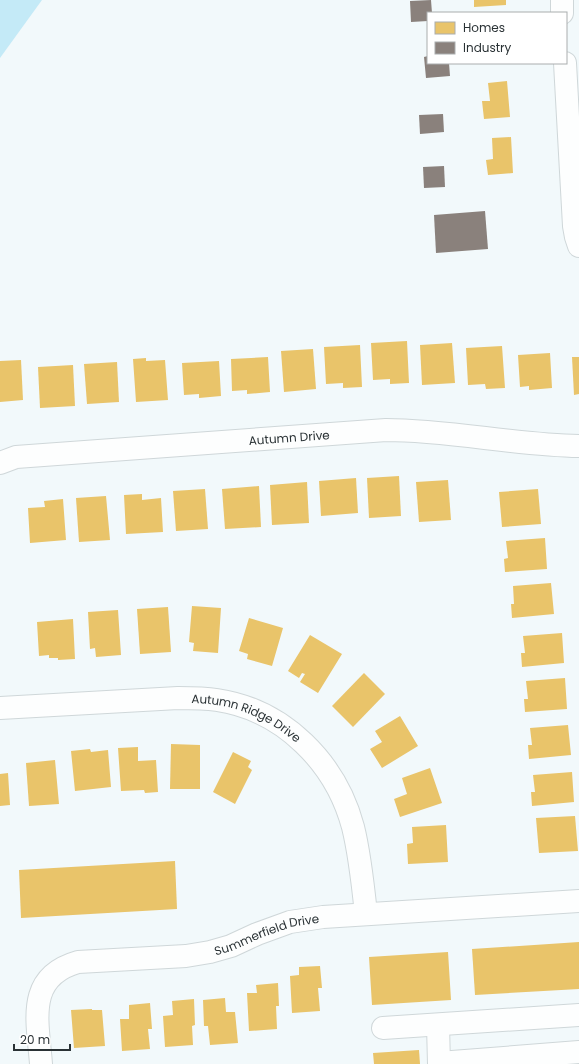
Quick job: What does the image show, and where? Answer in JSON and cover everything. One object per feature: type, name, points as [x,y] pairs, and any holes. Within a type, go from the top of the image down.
[{"type":"street","points":[[562,0],[562,12]]},
{"type":"street","points":[[565,64],[574,226],[579,246]]},
{"type":"street","name":"Autumn Drive","points":[[0,463],[16,457],[386,430],[408,430],[523,442],[579,446]]},
{"type":"street","name":"Autumn Ridge Drive","points":[[0,708],[198,698],[218,700],[236,705],[272,720],[293,735],[315,754],[328,770],[338,788],[353,826],[358,850],[366,914]]},
{"type":"street","name":"Summerfield Drive","points":[[41,1064],[37,1009],[40,994],[45,983],[54,973],[66,965],[78,962],[186,956],[210,952],[231,946],[257,934],[290,922],[323,917],[579,901]]},
{"type":"street","points":[[383,1028],[579,1015]]},
{"type":"street","points":[[438,1025],[439,1064],[579,1052]]},
{"type":"shaded area","points":[[0,0],[42,0],[0,58]]},
{"type":"building: Homes","points":[[474,0],[506,0],[506,5],[474,7]]},
{"type":"building: Homes","points":[[507,81],[510,117],[484,119],[482,101],[490,101],[488,83]]},
{"type":"building: Homes","points":[[511,137],[513,173],[488,175],[486,160],[493,159],[492,138]]},
{"type":"building: Homes","points":[[407,341],[409,383],[390,384],[390,379],[373,380],[371,343]]},
{"type":"building: Homes","points":[[452,343],[455,383],[422,385],[420,345]]},
{"type":"building: Homes","points":[[360,345],[362,387],[343,388],[343,383],[326,384],[324,347]]},
{"type":"building: Homes","points":[[502,346],[505,388],[486,389],[485,384],[468,385],[466,348]]},
{"type":"building: Homes","points":[[313,349],[316,389],[284,392],[281,351]]},
{"type":"building: Homes","points":[[550,353],[552,388],[529,390],[529,386],[520,387],[518,355]]},
{"type":"building: Homes","points":[[268,357],[270,392],[247,394],[247,390],[232,391],[231,359]]},
{"type":"building: Homes","points":[[572,357],[579,357],[579,394],[574,395]]},
{"type":"building: Homes","points":[[146,358],[146,361],[165,360],[168,400],[136,402],[133,359]]},
{"type":"building: Homes","points":[[21,360],[23,400],[0,402],[0,361]]},
{"type":"building: Homes","points":[[219,361],[221,396],[199,398],[199,394],[184,395],[182,363]]},
{"type":"building: Homes","points":[[117,362],[119,402],[87,404],[84,364]]},
{"type":"building: Homes","points":[[73,365],[75,406],[40,408],[38,367]]},
{"type":"building: Homes","points":[[399,476],[401,516],[369,518],[367,478]]},
{"type":"building: Homes","points":[[356,478],[358,513],[321,516],[319,481]]},
{"type":"building: Homes","points":[[448,480],[451,520],[419,522],[416,482]]},
{"type":"building: Homes","points":[[307,482],[309,523],[272,525],[270,485]]},
{"type":"building: Homes","points":[[259,486],[261,527],[225,529],[222,489]]},
{"type":"building: Homes","points":[[205,489],[208,529],[176,531],[173,491]]},
{"type":"building: Homes","points":[[538,489],[541,524],[502,527],[499,492]]},
{"type":"building: Homes","points":[[142,494],[142,500],[161,498],[163,532],[126,534],[124,495]]},
{"type":"building: Homes","points":[[106,496],[110,540],[79,542],[76,498]]},
{"type":"building: Homes","points":[[63,499],[66,540],[30,543],[28,508],[45,507],[44,501]]},
{"type":"building: Homes","points":[[545,538],[547,569],[505,572],[504,559],[508,558],[506,541]]},
{"type":"building: Homes","points":[[551,583],[554,614],[512,618],[511,604],[514,604],[513,586]]},
{"type":"building: Homes","points":[[192,606],[221,608],[218,653],[193,651],[194,643],[189,642]]},
{"type":"building: Homes","points":[[168,607],[171,652],[140,654],[137,609]]},
{"type":"building: Homes","points":[[118,610],[121,655],[96,657],[95,648],[90,649],[88,612]]},
{"type":"building: Homes","points":[[249,618],[283,628],[272,666],[247,659],[248,654],[239,651]]},
{"type":"building: Homes","points":[[73,619],[75,659],[58,660],[58,658],[49,658],[49,655],[39,656],[37,622]]},
{"type":"building: Homes","points":[[562,633],[564,663],[522,667],[521,653],[525,653],[523,636]]},
{"type":"building: Homes","points":[[310,635],[342,654],[318,693],[300,682],[305,674],[302,673],[299,678],[288,671]]},
{"type":"building: Homes","points":[[364,673],[385,694],[353,727],[332,706]]},
{"type":"building: Homes","points":[[565,678],[567,709],[525,712],[524,699],[528,699],[526,681]]},
{"type":"building: Homes","points":[[400,716],[418,746],[382,768],[370,749],[382,742],[375,731]]},
{"type":"building: Homes","points":[[568,725],[571,755],[529,759],[528,745],[532,745],[530,728]]},
{"type":"building: Homes","points":[[171,744],[200,745],[200,789],[170,789]]},
{"type":"building: Homes","points":[[138,747],[138,761],[156,760],[158,792],[145,793],[144,790],[121,791],[118,748]]},
{"type":"building: Homes","points":[[90,749],[91,752],[108,750],[111,787],[75,791],[71,751]]},
{"type":"building: Homes","points":[[233,752],[251,761],[248,767],[252,770],[235,804],[213,792]]},
{"type":"building: Homes","points":[[55,760],[59,804],[29,806],[26,763]]},
{"type":"building: Homes","points":[[430,768],[442,803],[400,817],[394,799],[407,794],[402,778]]},
{"type":"building: Homes","points":[[572,772],[574,802],[532,806],[531,792],[535,792],[533,775]]},
{"type":"building: Homes","points":[[8,773],[10,805],[0,806],[0,774]]},
{"type":"building: Homes","points":[[575,816],[578,851],[539,853],[536,818]]},
{"type":"building: Homes","points":[[446,825],[448,862],[408,864],[407,844],[413,843],[412,827]]},
{"type":"building: Homes","points":[[175,861],[177,909],[21,918],[19,870]]},
{"type":"building: Homes","points":[[579,942],[579,989],[475,995],[472,949]]},
{"type":"building: Homes","points":[[448,952],[451,1000],[372,1005],[369,957]]},
{"type":"building: Homes","points":[[320,966],[322,988],[318,988],[320,1011],[292,1013],[290,976],[299,975],[299,967]]},
{"type":"building: Homes","points":[[278,983],[279,1006],[276,1006],[277,1029],[249,1031],[247,993],[257,993],[256,985]]},
{"type":"building: Homes","points":[[225,998],[226,1012],[235,1012],[238,1043],[210,1045],[208,1026],[204,1026],[203,1000]]},
{"type":"building: Homes","points":[[194,999],[195,1025],[192,1026],[193,1045],[165,1047],[163,1016],[173,1015],[172,1001]]},
{"type":"building: Homes","points":[[150,1003],[152,1029],[148,1029],[150,1049],[122,1051],[120,1019],[129,1019],[129,1005]]},
{"type":"building: Homes","points":[[71,1010],[102,1010],[105,1046],[74,1048]]},
{"type":"building: Homes","points":[[419,1050],[420,1064],[374,1064],[373,1053]]},
{"type":"building: Industry","points":[[431,0],[432,12],[427,12],[427,21],[411,22],[410,1]]},
{"type":"building: Industry","points":[[427,56],[427,64],[449,64],[450,76],[426,78],[424,57]]},
{"type":"building: Industry","points":[[443,114],[444,132],[420,134],[419,115]]},
{"type":"building: Industry","points":[[444,166],[445,187],[424,188],[423,167]]},
{"type":"building: Industry","points":[[485,211],[488,249],[436,253],[434,215]]}]
